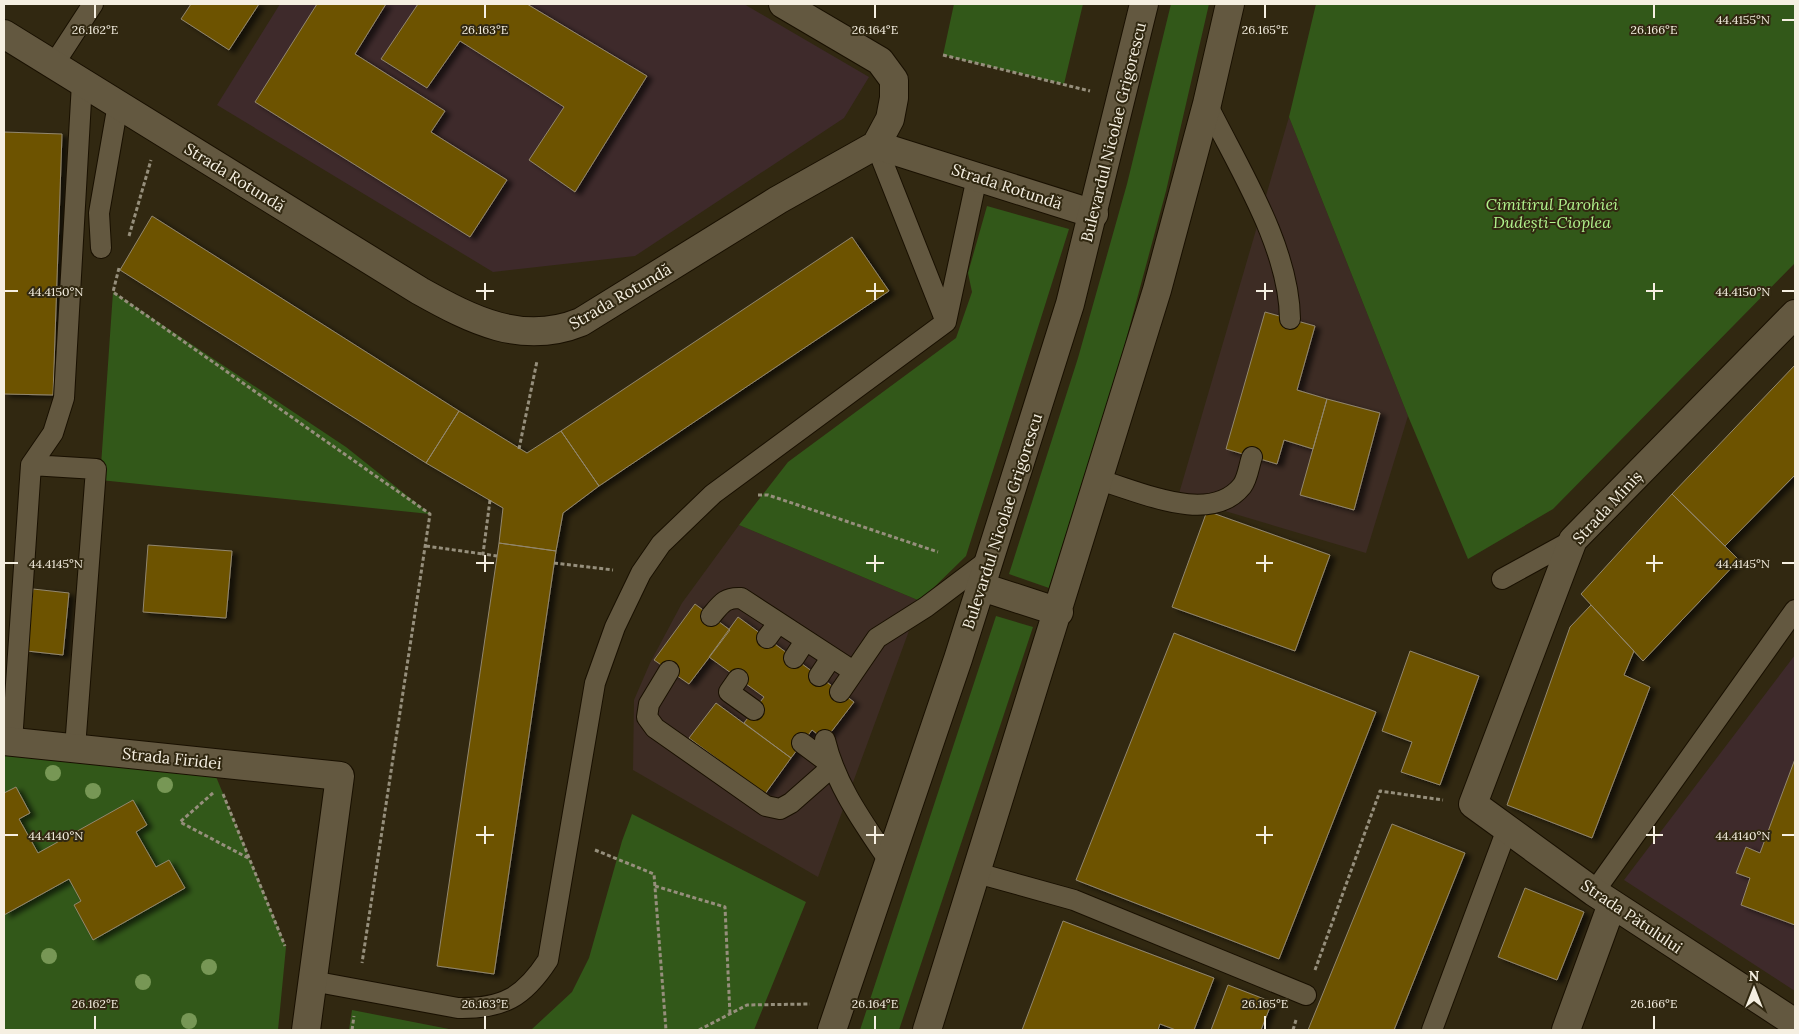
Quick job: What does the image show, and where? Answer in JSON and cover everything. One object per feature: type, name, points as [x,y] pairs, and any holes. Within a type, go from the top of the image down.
[{"type":"street","points":[[783,4],[880,61],[894,80],[894,98],[890,118],[876,145]]},
{"type":"street","name":"Bulevardul Nicolae Grigorescu","points":[[832,1030],[982,587],[1070,304],[1094,214],[1144,4]]},
{"type":"street","points":[[927,1030],[1158,290],[1207,104],[1230,4]]},
{"type":"street","name":"Strada Rotundă","points":[[4,34],[455,310],[502,328],[542,333],[561,330],[581,322],[778,200],[876,145],[1094,214]]},
{"type":"street","name":"Strada Miniș","points":[[1473,804],[1572,540],[1795,314]]},
{"type":"street","points":[[982,587],[1059,612]]},
{"type":"street","name":"Strada Firidei","points":[[8,741],[340,776],[312,982]]},
{"type":"street","name":"Strada Pătulului","points":[[1473,804],[1603,898],[1795,1023]]},
{"type":"street","points":[[1566,1030],[1603,898]]},
{"type":"street","points":[[306,1030],[312,982]]},
{"type":"lane","points":[[54,64],[94,4]]},
{"type":"lane","points":[[8,741],[32,465],[53,433],[64,398],[82,83]]},
{"type":"lane","points":[[101,248],[99,213],[118,104]]},
{"type":"lane","points":[[1207,104],[1275,242],[1290,294],[1290,319]]},
{"type":"lane","points":[[876,145],[946,322]]},
{"type":"lane","points":[[312,982],[465,1008],[498,1005],[518,996],[534,982],[548,960],[595,684],[614,628],[641,573],[661,544],[713,494],[946,322],[977,177]]},
{"type":"lane","points":[[1099,480],[1189,506],[1214,504],[1231,497],[1244,484],[1252,457]]},
{"type":"lane","points":[[32,465],[96,469],[75,748]]},
{"type":"lane","points":[[1502,579],[1572,540]]},
{"type":"lane","points":[[840,692],[877,638],[926,607],[991,558]]},
{"type":"lane","points":[[711,616],[722,602],[730,597],[741,598],[773,631],[805,641],[853,671]]},
{"type":"lane","points":[[1603,898],[1795,610]]},
{"type":"lane","points":[[794,658],[805,641]]},
{"type":"lane","points":[[819,676],[831,658]]},
{"type":"lane","points":[[670,671],[649,704],[647,717],[655,728],[766,806],[780,809],[792,803],[833,766]]},
{"type":"lane","points":[[738,679],[729,692],[754,710]]},
{"type":"lane","points":[[825,740],[833,766],[847,798],[889,861]]},
{"type":"lane","points":[[802,743],[833,766]]},
{"type":"lane","points":[[1432,1030],[1507,829]]},
{"type":"lane","points":[[977,873],[1074,900],[1306,995]]},
{"type":"path","points":[[944,55],[1122,99]]},
{"type":"path","points":[[126,244],[159,130]]},
{"type":"path","points":[[121,263],[112,292],[430,514],[352,1030]]},
{"type":"path","points":[[520,449],[542,333]]},
{"type":"path","points":[[713,494],[768,495],[938,552]]},
{"type":"path","points":[[483,554],[490,500]]},
{"type":"path","points":[[426,546],[497,556]]},
{"type":"path","points":[[554,563],[641,573]]},
{"type":"path","points":[[251,859],[180,822],[220,787],[251,859],[289,955]]},
{"type":"path","points":[[1293,1030],[1380,791],[1473,804]]},
{"type":"path","points":[[568,840],[654,874],[666,1030]]},
{"type":"path","points":[[655,886],[725,907],[730,1015]]},
{"type":"path","points":[[699,1030],[747,1005],[840,1004]]},
{"type":"shaded area","points":[[280,4],[744,4],[869,77],[844,118],[635,256],[493,272],[217,105]]},
{"type":"shaded area","points":[[1289,117],[1408,416],[1366,553],[1178,497]]},
{"type":"shaded area","points":[[739,525],[920,601],[818,877],[633,770],[634,700],[650,663],[682,603]]},
{"type":"shaded area","points":[[1795,655],[1795,991],[1624,880]]},
{"type":"green space","points":[[954,4],[1083,4],[1064,84],[943,55]]},
{"type":"green space","points":[[1171,4],[1209,4],[1166,191],[1119,366],[1049,588],[1009,574],[1078,358],[1127,184]]},
{"type":"green space","name":"Cimitirul Parohiei Dudești-Cioplea","points":[[1316,4],[1795,4],[1795,263],[1553,509],[1468,559],[1408,416],[1289,117]]},
{"type":"green space","points":[[987,206],[1069,229],[966,556],[920,601],[739,525],[788,462],[956,338],[972,292],[968,273]]},
{"type":"green space","points":[[113,292],[346,447],[430,514],[100,480]]},
{"type":"green space","points":[[996,616],[1033,627],[899,1030],[860,1030]]},
{"type":"green space","points":[[4,741],[210,762],[286,947],[278,1030],[4,1030]]},
{"type":"green space","points":[[632,814],[806,902],[754,1030],[531,1030],[572,992],[589,958],[622,841]]},
{"type":"green space","points":[[352,1010],[454,1030],[349,1030]]},
{"type":"building","points":[[191,4],[259,4],[229,50],[181,19]]},
{"type":"building","points":[[317,4],[386,4],[355,54],[445,111],[431,132],[507,180],[470,237],[255,102]]},
{"type":"building","points":[[418,4],[527,4],[647,76],[575,192],[529,160],[564,107],[460,41],[427,88],[381,59]]},
{"type":"building","points":[[4,132],[62,134],[53,395],[4,394]]},
{"type":"building","points":[[152,216],[459,411],[426,463],[120,270]]},
{"type":"building","points":[[852,237],[889,291],[599,486],[561,431]]},
{"type":"building","points":[[1265,312],[1315,326],[1297,390],[1327,399],[1313,449],[1284,440],[1277,464],[1226,449]]},
{"type":"building","points":[[1795,365],[1795,475],[1725,546],[1672,494]]},
{"type":"building","points":[[1327,399],[1380,413],[1354,510],[1300,495]]},
{"type":"building","points":[[459,411],[527,453],[561,431],[599,486],[563,513],[556,551],[499,543],[503,508],[426,463]]},
{"type":"building","points":[[1672,494],[1739,560],[1643,661],[1581,594]]},
{"type":"building","points":[[1207,511],[1330,555],[1295,651],[1172,607]]},
{"type":"building","points":[[499,543],[556,551],[494,974],[437,966]]},
{"type":"building","points":[[148,545],[232,551],[226,618],[143,612]]},
{"type":"building","points":[[33,589],[69,593],[63,655],[27,651]]},
{"type":"building","points":[[695,604],[730,630],[689,684],[654,660]]},
{"type":"building","points":[[1591,605],[1634,651],[1624,675],[1650,687],[1592,838],[1507,805],[1570,627]]},
{"type":"building","points":[[738,617],[854,702],[825,740],[812,730],[791,758],[744,723],[764,697],[709,657]]},
{"type":"building","points":[[1174,633],[1376,712],[1279,959],[1076,880]]},
{"type":"building","points":[[1410,651],[1479,676],[1440,785],[1401,772],[1412,742],[1382,731]]},
{"type":"building","points":[[716,703],[791,758],[765,794],[689,738]]},
{"type":"building","points":[[1795,759],[1795,925],[1741,905],[1750,878],[1736,873],[1746,847],[1760,853]]},
{"type":"building","points":[[16,787],[30,813],[19,819],[38,853],[133,800],[147,825],[136,832],[156,867],[169,860],[185,888],[93,940],[74,905],[81,901],[69,879],[4,915],[4,793]]},
{"type":"building","points":[[1392,824],[1465,853],[1394,1030],[1308,1030]]},
{"type":"building","points":[[1525,888],[1584,912],[1557,980],[1498,957]]},
{"type":"building","points":[[1063,921],[1214,978],[1194,1030],[1176,1030],[1160,1024],[1158,1030],[1022,1030]]},
{"type":"building","points":[[1228,985],[1272,1002],[1261,1030],[1211,1030]]}]
